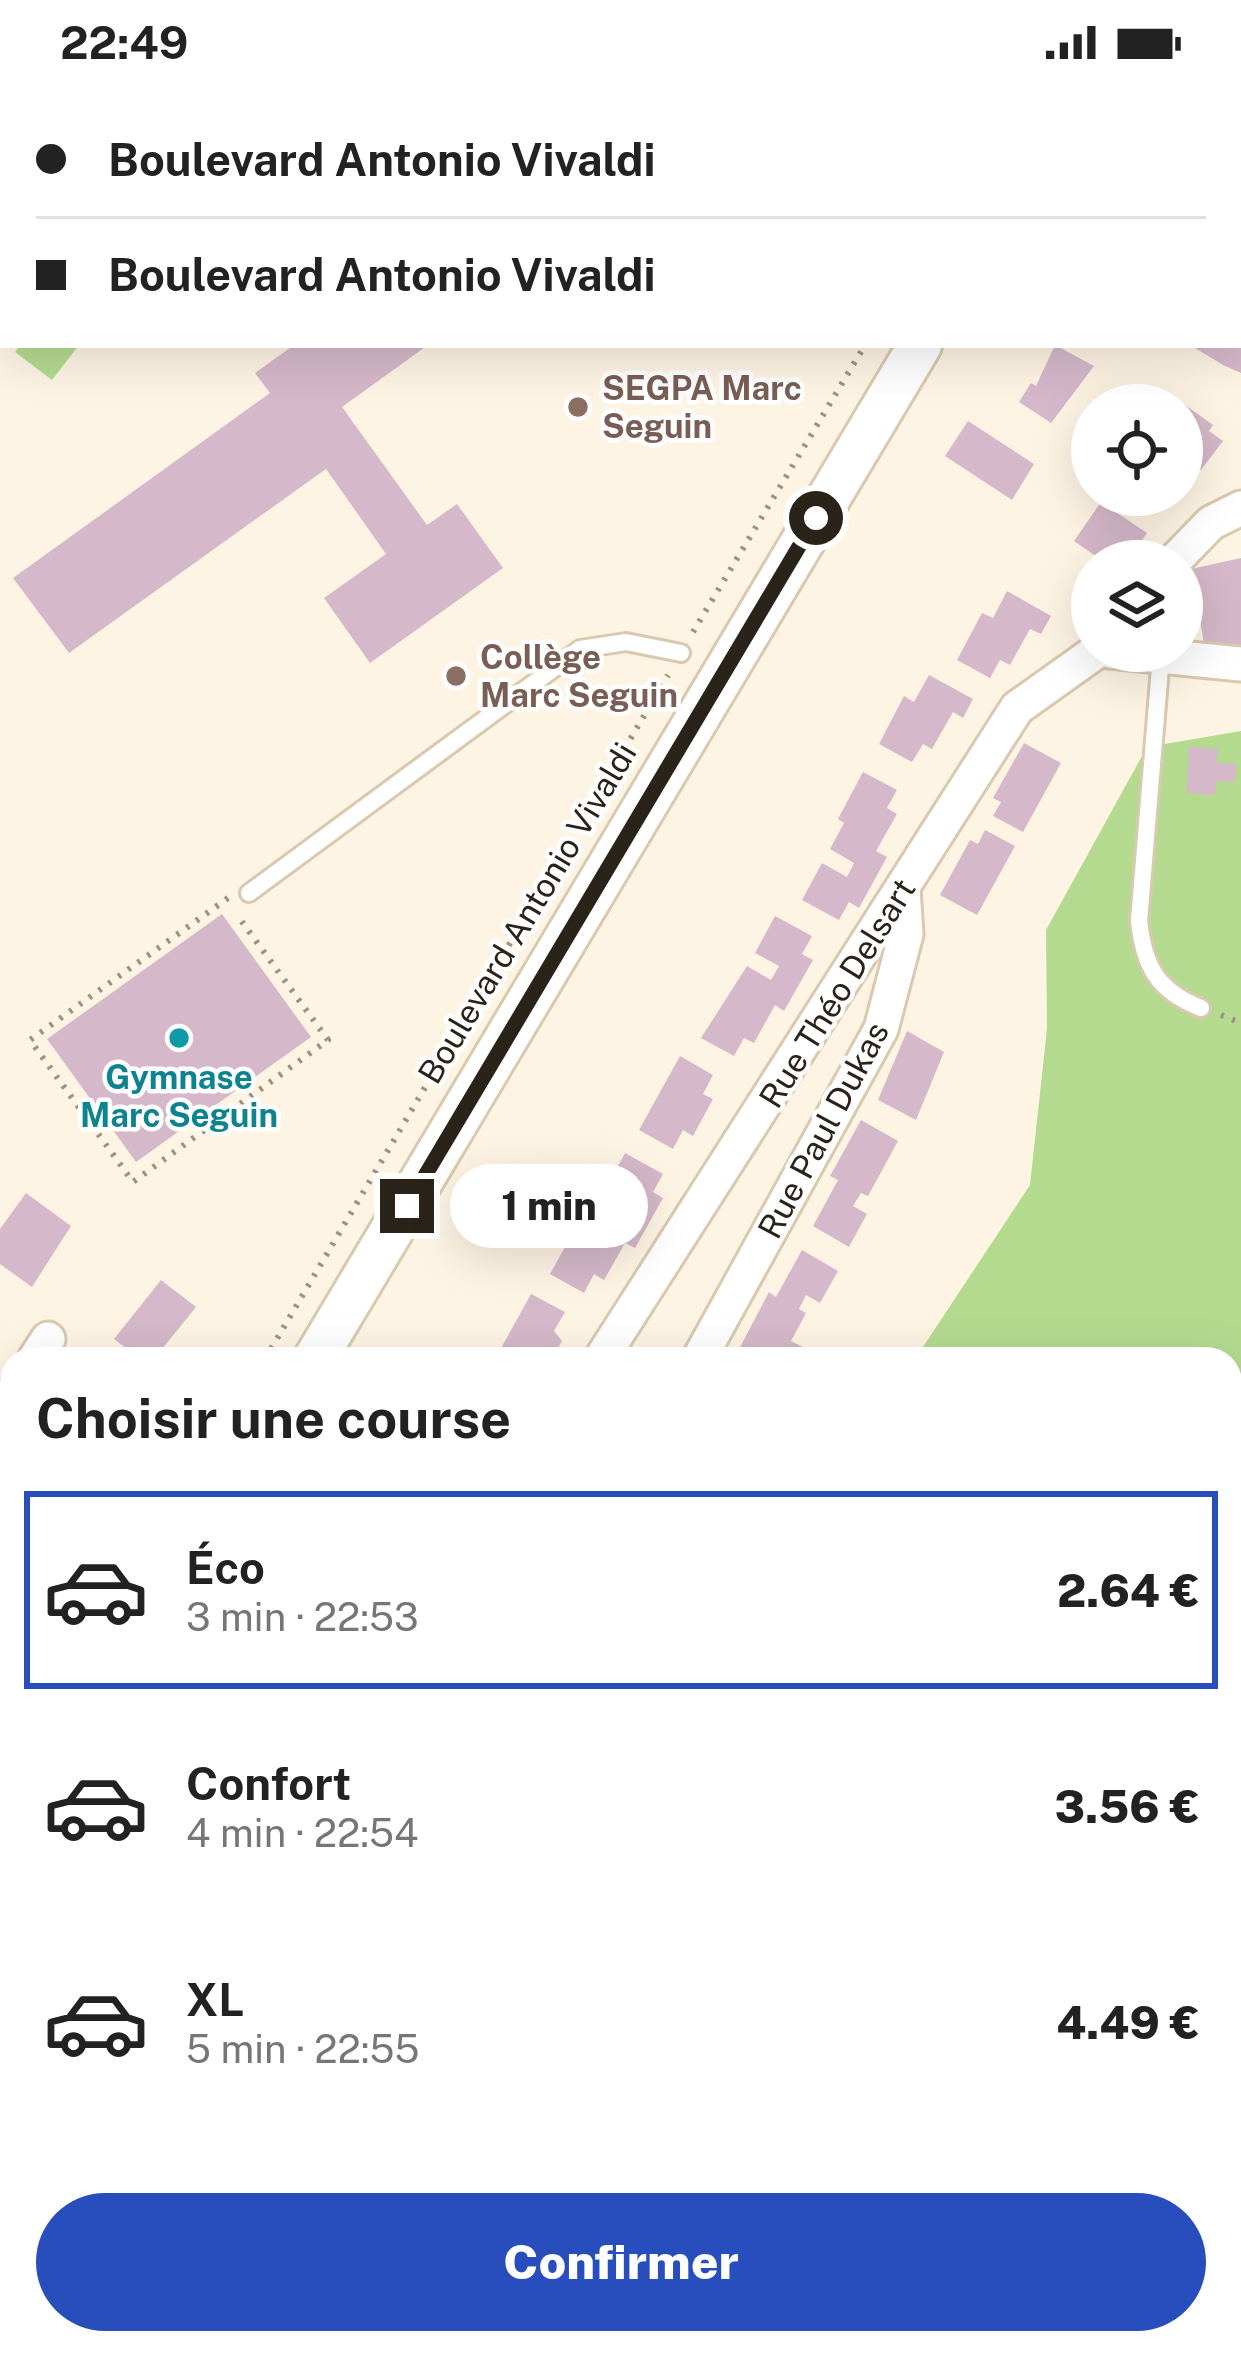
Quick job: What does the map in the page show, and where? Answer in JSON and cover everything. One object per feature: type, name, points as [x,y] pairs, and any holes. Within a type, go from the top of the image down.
[{"type":"street","name":"Boulevard Antonio Vivaldi","points":[[322,1347],[918,348]]},
{"type":"street","points":[[1194,540],[1210,524],[1241,508]]},
{"type":"street","points":[[1203,660],[1241,664]]},
{"type":"street","name":"Rue Théo Delsart","points":[[609,1347],[1017,708],[1071,670]]},
{"type":"street","name":"Rue Paul Dukas","points":[[707,1347],[881,1029],[906,934],[903,888]]},
{"type":"lane","points":[[249,893],[580,649],[626,642],[681,652]]},
{"type":"lane","points":[[1160,672],[1138,921],[1143,962],[1161,986],[1201,1008]]},
{"type":"path","name":"Boulevard Antonio Vivaldi","points":[[272,1347],[864,348]]},
{"type":"path","points":[[225,898],[328,1040],[133,1182],[30,1040],[225,898],[249,893]]},
{"type":"green space","points":[[18,348],[77,348],[52,380],[15,352]]},
{"type":"green space","points":[[1241,731],[1241,1347],[923,1347],[1030,1185],[1047,1029],[1046,930],[1147,747]]},
{"type":"building","points":[[290,348],[424,348],[342,407],[427,525],[457,504],[503,568],[370,663],[324,598],[386,554],[326,469],[69,653],[13,578],[270,393],[255,373]]},
{"type":"building","points":[[1054,348],[1094,366],[1080,384],[1071,384],[1071,396],[1051,423],[1019,402],[1031,383],[1036,386]]},
{"type":"building","points":[[1195,348],[1241,348],[1241,373]]},
{"type":"building","points":[[1203,418],[1213,425],[1209,431],[1223,441],[1203,467]]},
{"type":"building","points":[[968,421],[1034,464],[1012,500],[945,456]]},
{"type":"building","points":[[1091,516],[1122,516],[1147,533],[1142,540],[1075,540]]},
{"type":"building","points":[[1241,558],[1241,654],[1205,649],[1203,566]]},
{"type":"building","points":[[1007,591],[1051,616],[1041,634],[1030,629],[1010,665],[1000,660],[990,678],[957,660],[982,613],[993,618]]},
{"type":"building","points":[[929,675],[973,699],[963,718],[953,712],[932,749],[923,744],[912,762],[879,744],[904,696],[914,702]]},
{"type":"building","points":[[1024,743],[1061,763],[1023,832],[993,816],[1001,802],[993,798]]},
{"type":"building","points":[[1189,747],[1218,749],[1217,763],[1236,764],[1235,782],[1216,781],[1215,795],[1187,793]]},
{"type":"building","points":[[863,772],[897,790],[887,808],[897,814],[876,851],[887,857],[859,908],[849,902],[839,920],[802,900],[822,863],[847,877],[854,863],[830,849],[844,823],[838,819]]},
{"type":"building","points":[[985,830],[1015,846],[977,915],[940,895],[970,840],[978,844]]},
{"type":"building","name":"Gymnase Marc Seguin","points":[[222,914],[311,1037],[136,1162],[47,1039]]},
{"type":"building","points":[[775,916],[812,936],[802,954],[813,960],[784,1011],[775,1005],[754,1043],[744,1038],[734,1056],[701,1038],[747,966],[771,980],[779,966],[755,953]]},
{"type":"building","points":[[907,1031],[944,1052],[916,1120],[878,1100]]},
{"type":"building","points":[[680,1056],[713,1075],[703,1094],[713,1099],[693,1136],[683,1130],[673,1149],[639,1130]]},
{"type":"building","points":[[861,1120],[898,1141],[868,1196],[861,1193],[853,1206],[867,1214],[849,1247],[813,1226],[838,1180],[830,1176]]},
{"type":"building","points":[[625,1153],[663,1174],[653,1192],[663,1198],[635,1248],[625,1243],[604,1280],[594,1274],[584,1293],[550,1274],[576,1227],[583,1230],[597,1204],[622,1218],[630,1204],[605,1190]]},
{"type":"building","points":[[26,1193],[71,1226],[32,1287],[0,1264],[0,1229]]},
{"type":"building","points":[[802,1250],[838,1271],[820,1303],[806,1295],[799,1309],[806,1313],[791,1341],[803,1347],[740,1347],[769,1292],[776,1297]]},
{"type":"building","points":[[161,1280],[196,1307],[164,1347],[124,1347],[114,1339]]},
{"type":"building","points":[[531,1294],[565,1312],[554,1331],[562,1341],[559,1347],[502,1347]]},
{"type":"place","name":"SEGPA Marc Seguin","points":[[578,407]]},
{"type":"place","name":"Collège Marc Seguin","points":[[456,676]]},
{"type":"place","name":"Gymnase Marc Seguin","points":[[179,1038]]},
{"type":"route","points":[[407,1206],[816,518]]}]
